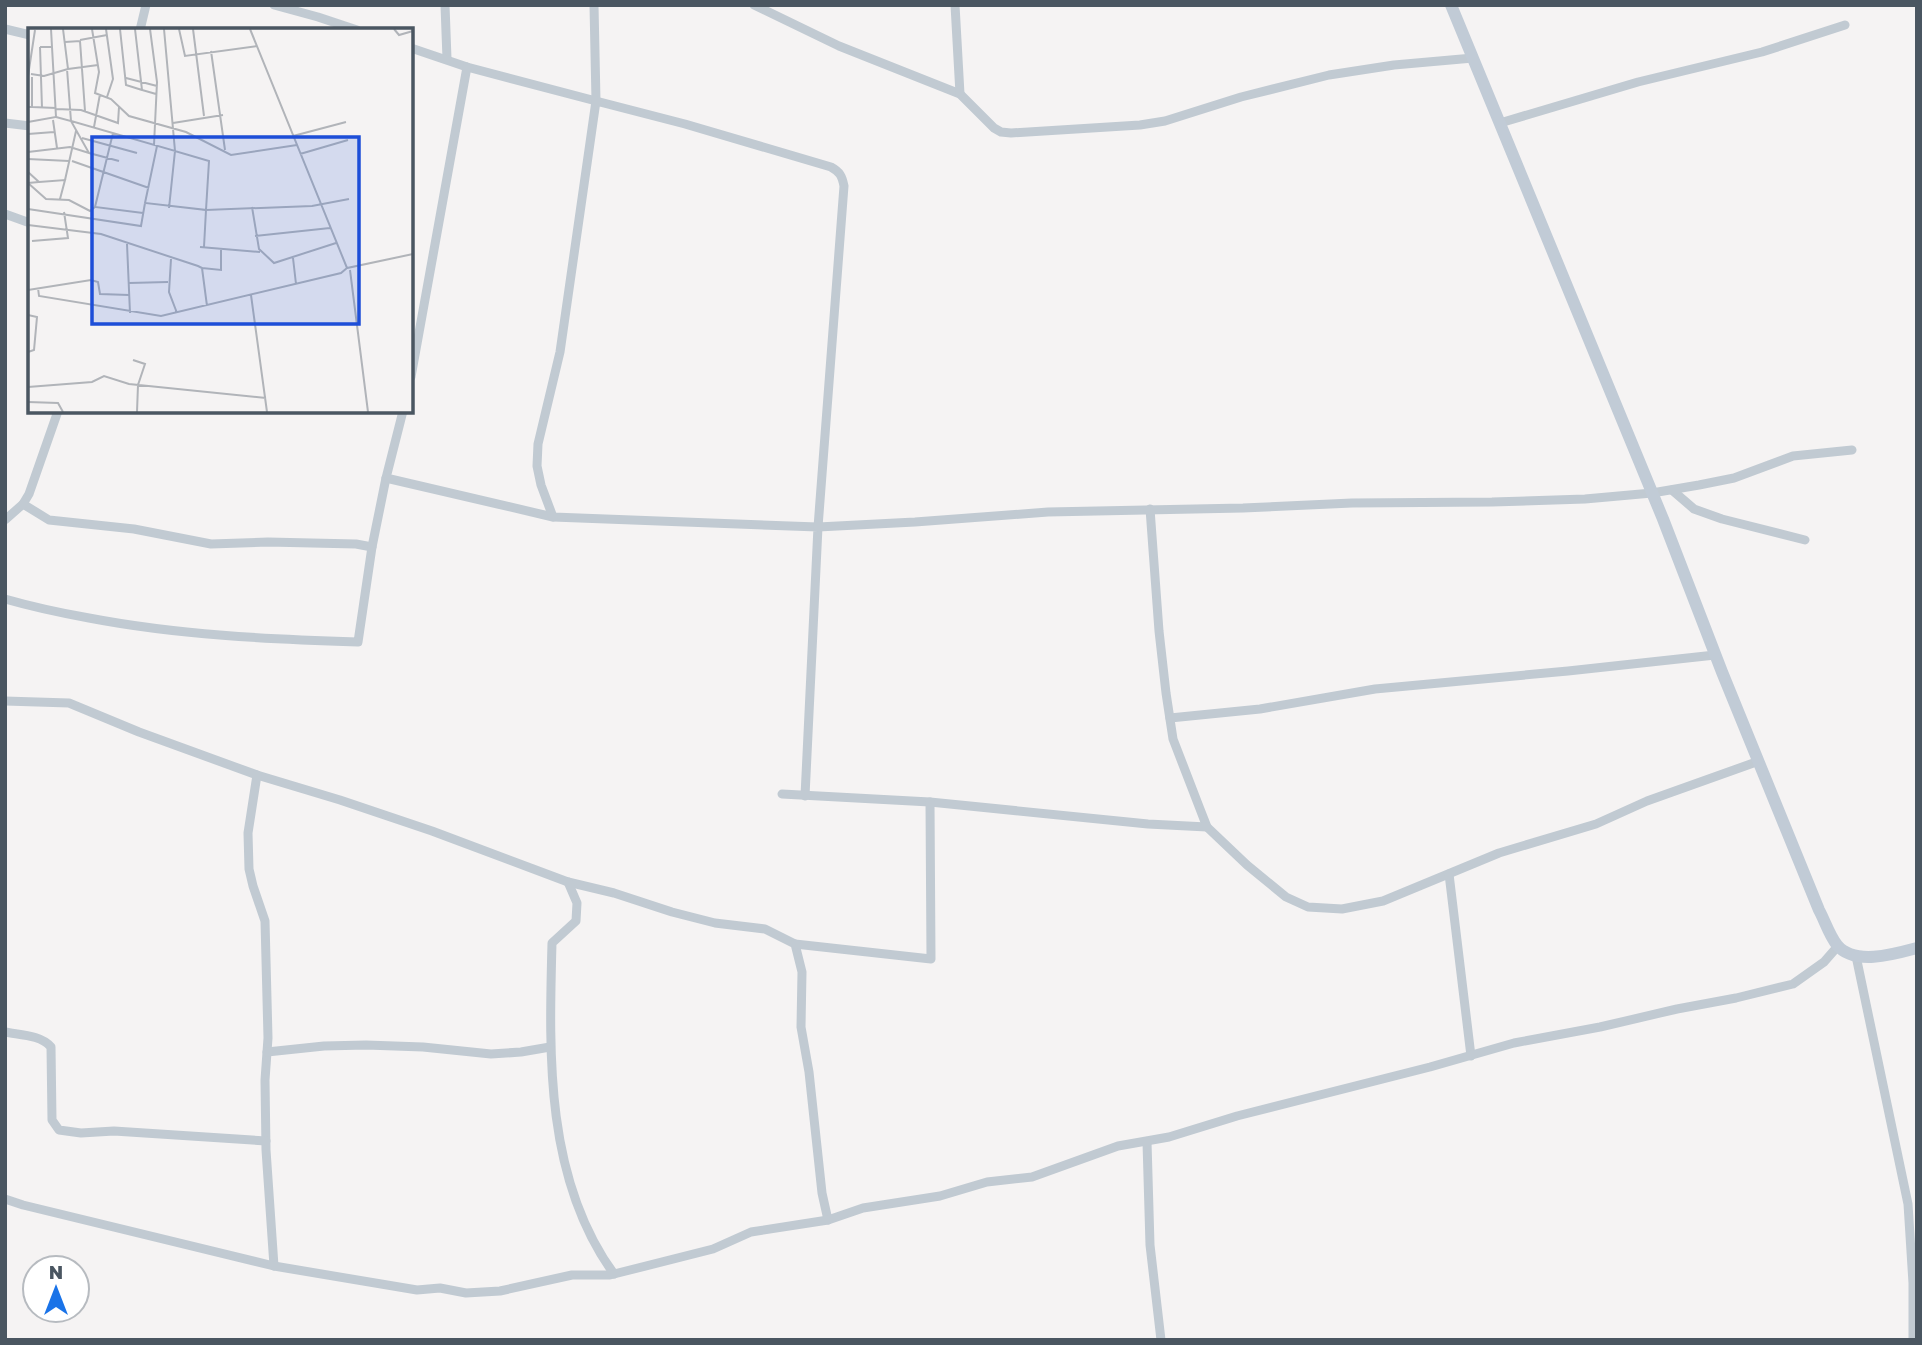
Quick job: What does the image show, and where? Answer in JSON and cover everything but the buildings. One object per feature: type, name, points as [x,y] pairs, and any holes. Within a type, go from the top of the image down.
[{"type":"street","points":[[140,28],[146,5]]},
{"type":"street","points":[[274,5],[351,28]]},
{"type":"street","points":[[445,5],[447,59]]},
{"type":"street","points":[[553,517],[537,466],[538,444],[560,352],[596,100],[594,5]]},
{"type":"street","points":[[754,5],[839,46],[960,94],[994,128],[1011,133],[1103,128],[1165,121],[1241,97],[1350,71],[1473,58]]},
{"type":"street","points":[[955,5],[960,94]]},
{"type":"street","points":[[1451,5],[1652,493],[1819,910],[1838,946],[1856,956],[1885,956],[1917,948]]},
{"type":"street","points":[[1500,123],[1638,82],[1762,52],[1845,25]]},
{"type":"street","points":[[5,29],[28,35]]},
{"type":"street","points":[[413,49],[467,67],[685,124],[819,163],[839,172],[844,186],[818,527],[805,796]]},
{"type":"street","points":[[413,367],[467,67]]},
{"type":"street","points":[[5,123],[28,126]]},
{"type":"street","points":[[5,214],[28,222]]},
{"type":"street","points":[[5,520],[23,504],[29,494],[57,413]]},
{"type":"street","points":[[5,598],[36,608],[153,630],[262,639],[358,642],[372,547],[402,413]]},
{"type":"street","points":[[386,478],[553,517],[818,527],[1048,512],[1352,503],[1547,501],[1672,490],[1734,478],[1793,456],[1852,450]]},
{"type":"street","points":[[1672,490],[1695,509],[1722,519],[1805,540]]},
{"type":"street","points":[[23,504],[50,520],[134,528],[211,544],[268,542],[356,544],[372,547]]},
{"type":"street","points":[[1150,509],[1159,631],[1173,739],[1207,827],[1278,891],[1307,907],[1342,909],[1383,901],[1499,853],[1596,824],[1647,801],[1759,761]]},
{"type":"street","points":[[1170,718],[1260,709],[1375,689],[1715,655]]},
{"type":"street","points":[[5,701],[69,703],[257,775],[432,831],[568,882],[614,893],[672,912],[715,923],[765,929],[795,944],[931,959],[930,802]]},
{"type":"street","points":[[257,775],[248,833],[249,869],[265,921],[266,1141],[274,1266]]},
{"type":"street","points":[[782,794],[930,802],[1148,824],[1207,827]]},
{"type":"street","points":[[1449,874],[1472,1056]]},
{"type":"street","points":[[568,882],[577,903],[576,921],[552,943],[550,1048],[555,1117],[568,1175],[581,1214],[597,1251],[614,1274]]},
{"type":"street","points":[[795,944],[802,972],[801,1027],[809,1072],[822,1193],[828,1220]]},
{"type":"street","points":[[5,1199],[274,1266],[417,1290],[440,1288],[466,1293],[500,1291],[572,1275],[614,1274],[713,1250],[751,1232],[828,1220],[863,1208],[940,1196],[987,1182],[1032,1177],[1118,1146],[1169,1137],[1514,1043],[1793,984],[1824,962],[1838,946]]},
{"type":"street","points":[[1856,956],[1908,1205],[1913,1283],[1913,1340]]},
{"type":"street","points":[[5,1032],[49,1043],[52,1120],[58,1130],[266,1141]]},
{"type":"street","points":[[267,1052],[335,1045],[423,1047],[491,1054],[550,1048]]},
{"type":"street","points":[[1147,1142],[1150,1245],[1161,1340]]}]
